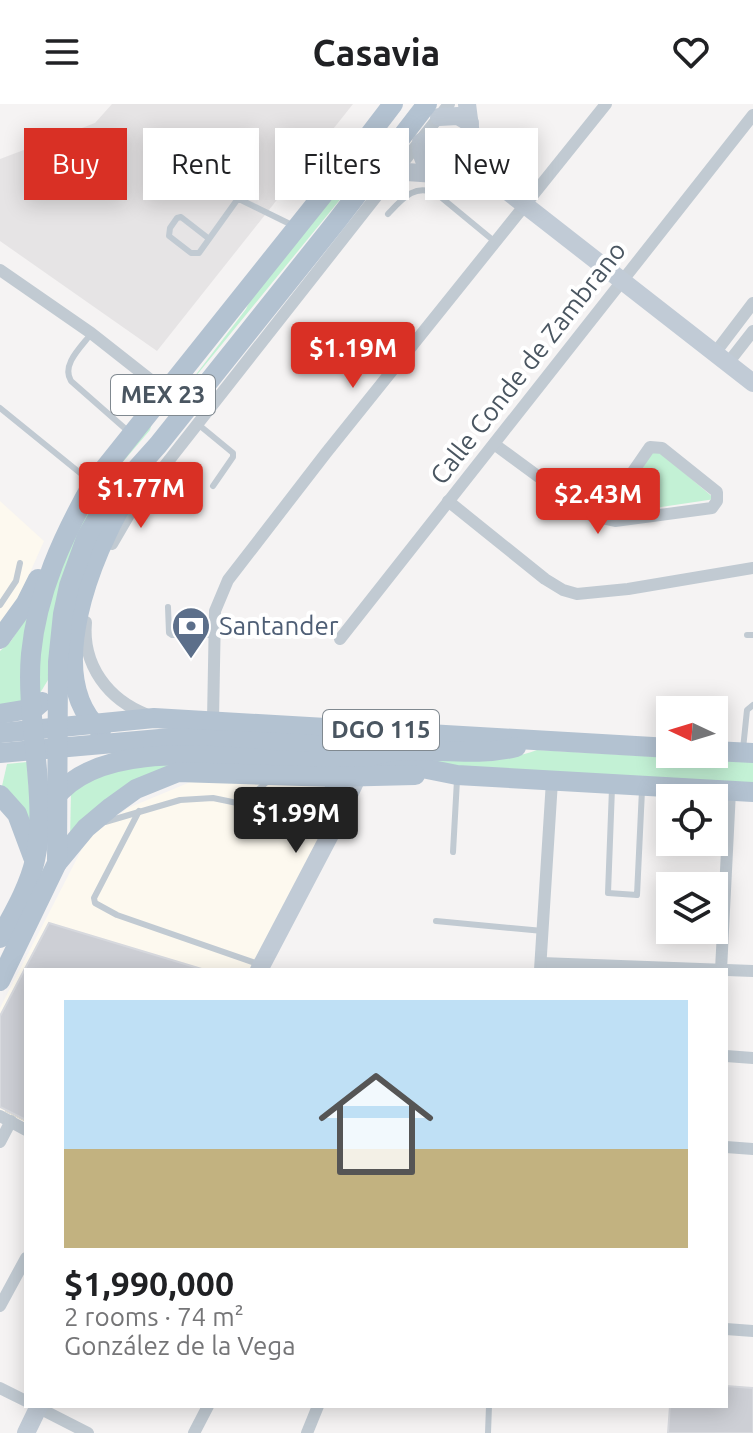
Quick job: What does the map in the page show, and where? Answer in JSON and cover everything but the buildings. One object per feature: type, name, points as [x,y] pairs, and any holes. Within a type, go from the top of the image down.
[{"type":"main road","name":"MEX 23","points":[[375,128],[393,104]]},
{"type":"main road","name":"MEX 23","points":[[409,145],[438,108]]},
{"type":"main road","name":"MEX 23","points":[[0,938],[7,911],[34,863],[39,818],[31,654],[45,586],[70,524],[93,483],[318,200]]},
{"type":"main road","name":"MEX 23","points":[[158,445],[245,350],[365,200]]},
{"type":"main road","points":[[113,742],[91,723],[81,703],[63,614],[80,555],[100,514],[130,492],[158,445],[167,414],[166,392]]},
{"type":"main road","points":[[0,639],[26,603],[70,524]]},
{"type":"main road","points":[[0,714],[32,708],[42,702],[73,659]]},
{"type":"main road","points":[[57,863],[58,727],[73,659]]},
{"type":"main road","name":"DGO 115","points":[[33,730],[154,718],[656,747]]},
{"type":"main road","points":[[0,733],[33,730]]},
{"type":"main road","name":"DGO 115","points":[[34,751],[171,738],[301,744],[337,747],[362,766],[457,775],[753,792]]},
{"type":"main road","points":[[0,981],[57,863],[86,828],[136,789],[178,772],[275,774],[327,770],[349,761],[362,766],[397,750],[488,752],[539,740]]},
{"type":"main road","points":[[301,744],[327,770],[345,803]]},
{"type":"main road","points":[[0,753],[34,751]]},
{"type":"main road","points":[[728,752],[748,753]]},
{"type":"main road","points":[[39,818],[59,792],[83,775],[108,764],[140,757],[180,755],[327,770]]},
{"type":"main road","points":[[0,795],[17,814],[34,863]]},
{"type":"street","points":[[213,720],[215,611],[220,595],[252,546],[606,104]]},
{"type":"street","points":[[409,153],[421,142],[438,108],[458,116],[469,113]]},
{"type":"street","name":"Calle Conde de Zambrano","points":[[340,639],[753,115]]},
{"type":"street","points":[[421,142],[425,165]]},
{"type":"street","points":[[520,200],[753,383]]},
{"type":"street","points":[[0,270],[91,333],[166,392]]},
{"type":"street","points":[[722,358],[753,303]]},
{"type":"street","points":[[722,358],[753,331]]},
{"type":"street","points":[[154,718],[117,699],[73,659],[85,633],[87,610],[130,492],[198,424],[245,350]]},
{"type":"street","points":[[494,444],[592,516],[601,518],[615,521],[712,508],[717,501],[717,492],[662,448],[650,447],[601,518]]},
{"type":"street","points":[[448,501],[545,579],[577,594],[753,568]]},
{"type":"street","points":[[260,967],[333,829],[362,766]]},
{"type":"street","points":[[552,781],[540,967],[626,968]]},
{"type":"street","points":[[721,968],[730,791]]},
{"type":"street","points":[[728,970],[753,971]]},
{"type":"street","points":[[728,1056],[753,1058]]},
{"type":"street","points":[[0,1142],[5,1118],[24,1129]]},
{"type":"street","points":[[728,1147],[753,1149]]},
{"type":"street","points":[[0,1306],[24,1262]]},
{"type":"street","points":[[728,1329],[753,1331]]},
{"type":"street","points":[[0,1388],[24,1400]]},
{"type":"street","points":[[26,1433],[34,1408]]},
{"type":"street","points":[[41,1408],[88,1433]]},
{"type":"street","points":[[194,1433],[207,1408]]},
{"type":"street","points":[[307,1433],[317,1408]]},
{"type":"lane","points":[[388,214],[407,194],[428,190],[494,241]]},
{"type":"lane","points":[[208,238],[181,217],[177,218],[169,232],[169,236],[195,254],[199,253],[237,200],[245,201],[296,227]]},
{"type":"lane","points":[[91,333],[68,366],[67,374],[131,434]]},
{"type":"lane","points":[[0,408],[93,483]]},
{"type":"lane","points":[[198,424],[233,453],[213,486]]},
{"type":"lane","points":[[2,604],[16,581],[20,563]]},
{"type":"lane","points":[[2,604],[26,603]]},
{"type":"lane","points":[[168,607],[169,633],[214,635]]},
{"type":"lane","points":[[748,753],[747,710],[753,705]]},
{"type":"lane","points":[[242,804],[275,774]]},
{"type":"lane","points":[[453,852],[457,775]]},
{"type":"lane","points":[[613,784],[608,893],[637,895],[642,786]]},
{"type":"lane","points":[[86,828],[180,800],[213,798],[242,804],[255,814],[287,818],[300,826],[333,829]]},
{"type":"lane","points":[[139,811],[94,898],[95,903],[117,915],[260,967]]},
{"type":"lane","points":[[436,921],[543,931]]},
{"type":"lane","points":[[488,1433],[489,1408]]},
{"type":"shaded area","points":[[112,104],[353,104],[334,128],[275,128],[277,200],[157,351],[0,241],[0,159],[24,150],[24,200],[127,200],[127,128],[82,128],[95,123]]},
{"type":"shaded area","points":[[0,501],[44,541],[21,593],[0,630]]},
{"type":"shaded area","points":[[200,778],[332,787],[332,802],[325,826],[252,968],[24,968],[24,1122],[0,1109],[0,1008],[87,839],[128,808]]},
{"type":"green space","points":[[328,200],[340,200],[178,398],[246,309],[257,286]]},
{"type":"green space","points":[[154,415],[150,430],[100,494],[75,543],[48,680],[37,698],[38,660],[48,598],[89,503]]},
{"type":"green space","points":[[655,448],[715,499],[614,514]]},
{"type":"green space","points":[[29,613],[24,698],[20,704],[0,707],[0,651],[11,641]]},
{"type":"green space","points":[[537,750],[656,757],[656,768],[728,768],[728,761],[753,762],[753,785],[460,768],[410,756],[490,759]]},
{"type":"green space","points":[[173,761],[169,772],[70,840],[71,791],[108,772]]},
{"type":"green space","points":[[27,762],[32,829],[2,786],[7,764]]},
{"type":"place","name":"Santander","points":[[191,660]]}]
